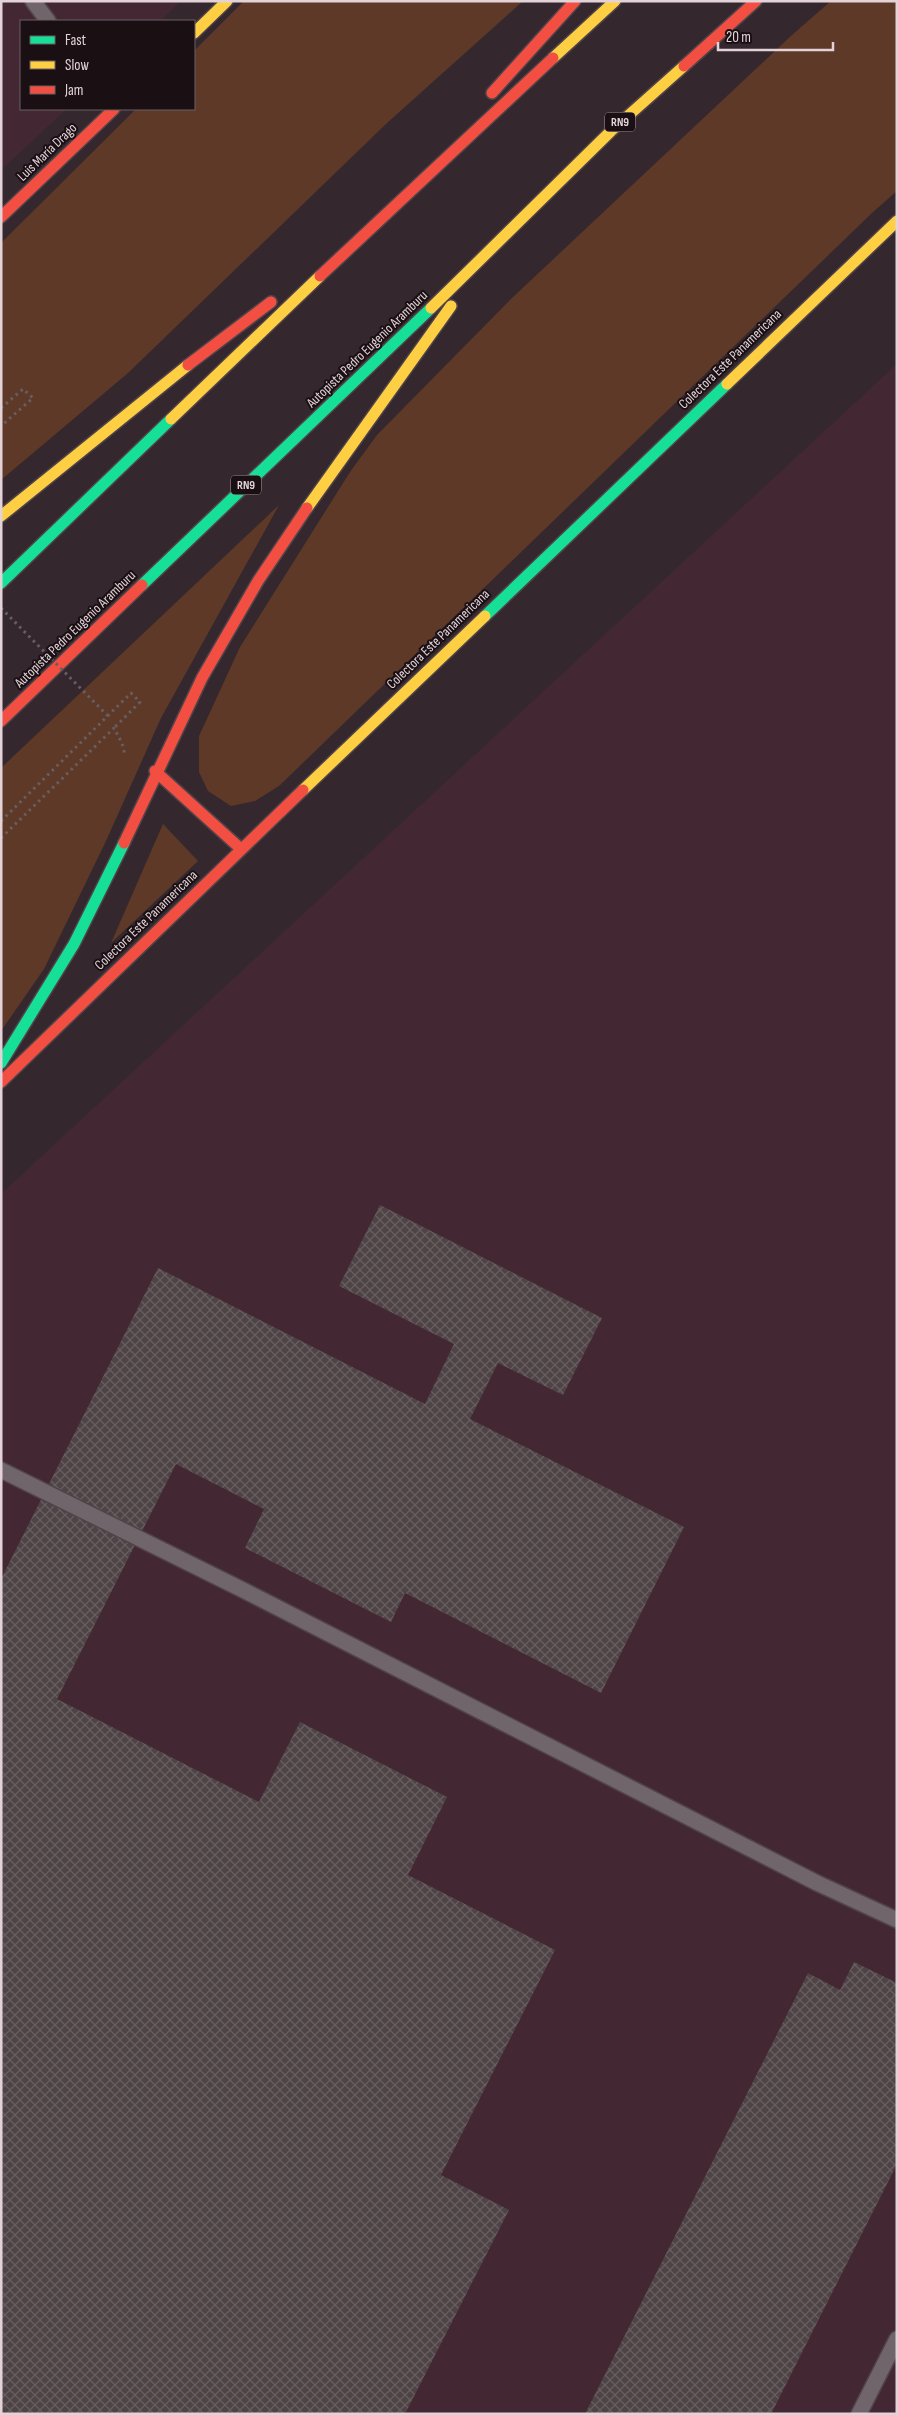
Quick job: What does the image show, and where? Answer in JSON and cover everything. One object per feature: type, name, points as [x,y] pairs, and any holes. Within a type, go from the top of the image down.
[{"type":"main road","points":[[195,32],[227,1]]},
{"type":"main road","points":[[482,104],[575,1]]},
{"type":"main road","points":[[1,583],[368,229],[614,1]]},
{"type":"main road","name":"Autopista Pedro Eugenio Aramburu","points":[[1,721],[491,250],[611,131],[756,1]]},
{"type":"main road","name":"Luis María Drago","points":[[1,217],[113,110]]},
{"type":"main road","points":[[1,516],[180,371],[368,229],[455,133]]},
{"type":"main road","name":"Colectora Este Panamericana","points":[[1,1082],[241,849],[897,221]]},
{"type":"main road","points":[[1,1064],[54,983],[96,902],[155,771],[202,677],[284,538],[491,250]]},
{"type":"main road","points":[[155,771],[241,849]]},
{"type":"lane","points":[[33,1],[47,20]]},
{"type":"lane","points":[[1,1470],[245,1591],[808,1878],[897,1920]]},
{"type":"lane","points":[[860,2414],[897,2339]]},
{"type":"path","points":[[1,408],[23,389],[33,398],[1,426]]},
{"type":"path","points":[[1,608],[108,716]]},
{"type":"path","points":[[1,821],[131,693],[140,702],[1,838]]},
{"type":"path","points":[[114,728],[122,743],[127,762]]},
{"type":"shaded area","points":[[1,1],[181,1],[161,20],[20,20],[20,110],[65,110],[1,170]]},
{"type":"shaded area","points":[[244,1],[523,1],[387,123],[128,373],[1,480],[1,243],[135,110],[195,110],[195,50]]},
{"type":"shaded area","points":[[831,1],[897,1],[897,191],[873,212],[279,786],[255,801],[231,806],[208,791],[199,772],[199,736],[240,647],[350,472],[377,435],[512,298],[792,35]]},
{"type":"shaded area","points":[[897,364],[897,2414],[1,2414],[1,1194]]},
{"type":"shaded area","points":[[279,505],[161,718],[106,841],[44,969],[1,1031],[1,768]]},
{"type":"shaded area","points":[[163,824],[198,861],[111,943]]},
{"type":"building","points":[[380,1205],[602,1318],[563,1395],[498,1363],[470,1419],[684,1527],[601,1693],[405,1593],[391,1622],[245,1548],[264,1509],[176,1464],[57,1699],[259,1802],[300,1722],[447,1797],[408,1875],[555,1950],[441,2175],[509,2210],[405,2414],[1,2414],[1,1579],[158,1268],[425,1404],[454,1344],[339,1286]]},
{"type":"building","points":[[854,1962],[897,1983],[897,2164],[771,2414],[585,2414],[808,1973],[840,1990]]},
{"type":"traffic: fast","points":[[142,585],[431,308]]},
{"type":"traffic: fast","points":[[485,616],[727,384]]},
{"type":"traffic: fast","points":[[1,583],[171,419]]},
{"type":"traffic: fast","points":[[1,1063],[74,944],[124,843]]},
{"type":"traffic: slow","points":[[195,32],[227,1]]},
{"type":"traffic: slow","points":[[553,58],[615,1]]},
{"type":"traffic: slow","points":[[431,308],[611,131],[684,66]]},
{"type":"traffic: slow","points":[[727,384],[897,221]]},
{"type":"traffic: slow","points":[[171,419],[320,276]]},
{"type":"traffic: slow","points":[[307,508],[451,306]]},
{"type":"traffic: slow","points":[[1,516],[188,365]]},
{"type":"traffic: slow","points":[[303,790],[485,616]]},
{"type":"traffic: jam","points":[[492,93],[575,1]]},
{"type":"traffic: jam","points":[[684,66],[756,1]]},
{"type":"traffic: jam","points":[[320,276],[553,58]]},
{"type":"traffic: jam","points":[[1,217],[113,110]]},
{"type":"traffic: jam","points":[[188,365],[271,302]]},
{"type":"traffic: jam","points":[[124,843],[202,678],[258,581],[307,508]]},
{"type":"traffic: jam","points":[[1,721],[142,585]]},
{"type":"traffic: jam","points":[[155,771],[241,849]]},
{"type":"traffic: jam","points":[[1,1082],[303,790]]}]
